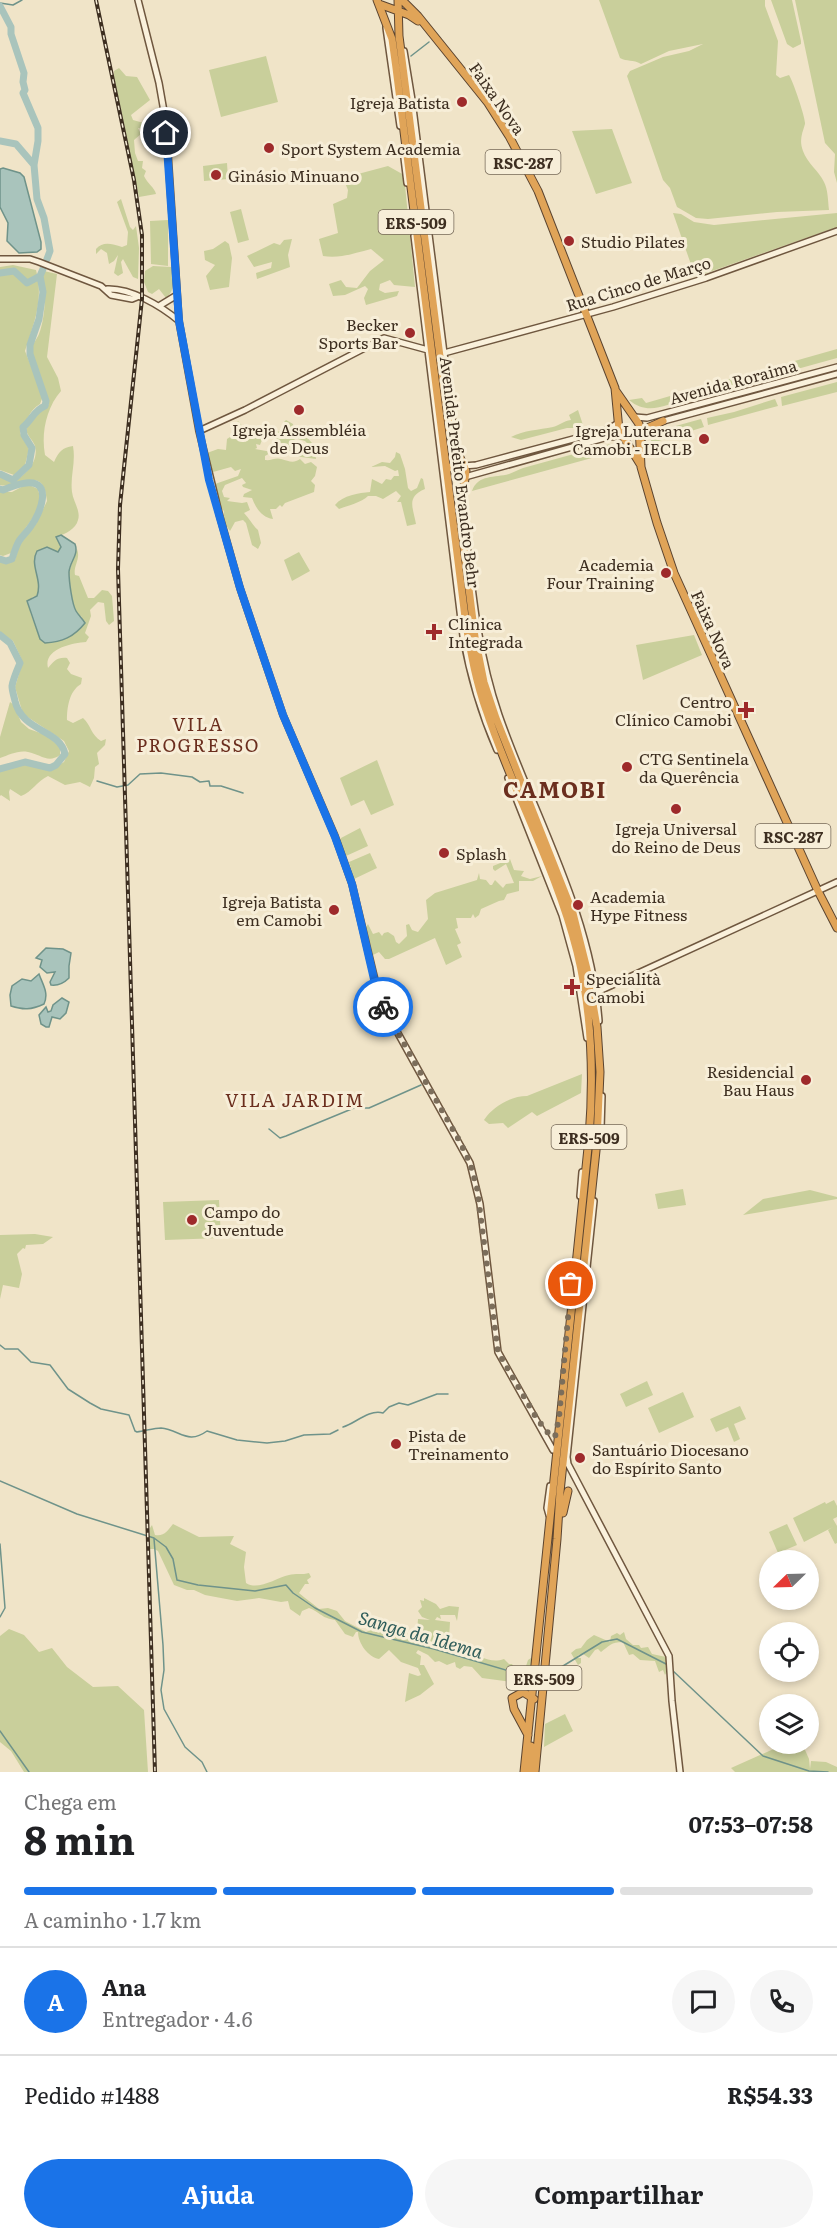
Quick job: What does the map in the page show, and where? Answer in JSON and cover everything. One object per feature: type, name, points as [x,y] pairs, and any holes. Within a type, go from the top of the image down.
[{"type":"highway","points":[[387,7],[398,0]]},
{"type":"highway","name":"Faixa Nova","points":[[398,0],[427,28],[474,85],[516,148],[546,209],[615,391],[618,423]]},
{"type":"highway","name":"Avenida Prefeito Evandro Behr","points":[[398,0],[399,36],[450,435],[463,466]]},
{"type":"highway","name":"Faixa Nova","points":[[376,1],[409,15],[427,28]]},
{"type":"highway","name":"Avenida Prefeito Evandro Behr","points":[[376,1],[386,24],[395,61],[428,310],[430,351],[449,478],[470,649],[488,716],[503,760],[566,914],[583,983],[592,1056],[591,1097],[570,1328],[570,1369]]},
{"type":"highway","points":[[399,22],[409,15]]},
{"type":"highway","name":"ERS-509","points":[[395,61],[393,77],[400,99]]},
{"type":"highway","name":"ERS-509","points":[[409,108],[415,130],[415,152]]},
{"type":"highway","name":"ERS-509","points":[[423,275],[420,294],[428,310]]},
{"type":"highway","name":"ERS-509","points":[[437,335],[444,352],[442,376]]},
{"type":"highway","points":[[430,351],[441,363]]},
{"type":"highway","name":"Faixa Nova","points":[[615,391],[635,417]]},
{"type":"highway","points":[[618,423],[625,417],[635,417]]},
{"type":"highway","name":"RSC-287","points":[[635,417],[640,431]]},
{"type":"highway","points":[[641,467],[641,443],[644,432],[650,426],[663,421]]},
{"type":"highway","name":"RSC-287","points":[[618,423],[622,436]]},
{"type":"highway","points":[[622,436],[632,438],[640,431]]},
{"type":"highway","name":"Faixa Nova","points":[[640,431],[641,467],[659,531],[674,573],[818,891],[837,928]]},
{"type":"highway","name":"Faixa Nova","points":[[622,436],[641,467]]},
{"type":"highway","points":[[447,469],[456,464],[463,466]]},
{"type":"highway","name":"ERS-509","points":[[463,466],[465,477]]},
{"type":"highway","points":[[449,478],[457,481],[465,477]]},
{"type":"highway","name":"Avenida Prefeito Evandro Behr","points":[[465,477],[460,516],[478,656],[496,718],[579,932],[594,991],[599,1051],[599,1108],[581,1311],[560,1439],[561,1457],[549,1517],[525,1772]]},
{"type":"highway","name":"ERS-509","points":[[452,506],[448,520],[457,545]]},
{"type":"highway","name":"ERS-509","points":[[472,616],[480,636],[478,656]]},
{"type":"highway","name":"ERS-509","points":[[488,716],[489,731],[498,742]]},
{"type":"highway","name":"ERS-509","points":[[503,760],[516,767],[524,777],[523,786]]},
{"type":"highway","name":"ERS-509","points":[[530,824],[533,844],[545,860]]},
{"type":"highway","name":"ERS-509","points":[[566,914],[568,936],[577,953]]},
{"type":"highway","name":"ERS-509","points":[[579,932],[588,951]]},
{"type":"highway","points":[[583,983],[594,991]]},
{"type":"highway","name":"ERS-509","points":[[599,1027],[599,1051]]},
{"type":"highway","name":"ERS-509","points":[[591,1097],[599,1108]]},
{"type":"highway","name":"ERS-509","points":[[594,1168],[595,1194]]},
{"type":"highway","name":"ERS-509","points":[[574,1294],[575,1306],[581,1311]]},
{"type":"highway","name":"ERS-509","points":[[570,1328],[565,1348],[570,1369]]},
{"type":"highway","name":"ERS-509","points":[[570,1369],[578,1353]]},
{"type":"highway","name":"ERS-509","points":[[554,1450],[561,1457]]},
{"type":"highway","points":[[561,1457],[565,1466]]},
{"type":"highway","name":"Avenida Prefeito Evandro Behr","points":[[533,1772],[560,1492],[565,1466]]},
{"type":"highway","points":[[554,1484],[560,1492]]},
{"type":"highway","name":"ERS-509","points":[[557,1539],[570,1490]]},
{"type":"highway","name":"ERS-509","points":[[528,1735],[512,1704],[512,1698],[523,1692],[531,1696],[535,1703],[531,1743],[533,1772]]},
{"type":"main road","points":[[138,0],[159,82],[166,123],[179,321],[199,431],[220,518],[257,639],[286,722],[335,837],[352,884],[380,1001],[470,1163],[478,1196],[498,1352],[554,1450]]},
{"type":"main road","name":"Avenida Prefeito Evandro Behr","points":[[386,24],[420,294],[430,351],[448,520],[465,648],[477,696],[489,731],[503,760],[533,844],[556,898],[576,966],[586,1029],[591,1097],[565,1348],[560,1439],[554,1450],[547,1508],[549,1517]]},
{"type":"main road","name":"Avenida Prefeito Evandro Behr","points":[[399,36],[404,47],[453,432],[460,456]]},
{"type":"main road","name":"Rua Cinco de Março","points":[[444,352],[586,314],[706,278],[837,231]]},
{"type":"main road","points":[[0,259],[30,259],[107,289],[133,294],[159,306],[179,321]]},
{"type":"main road","points":[[159,306],[177,295]]},
{"type":"main road","points":[[199,431],[245,410],[381,339],[430,351]]},
{"type":"main road","name":"Avenida Roraima","points":[[635,417],[647,418],[837,367]]},
{"type":"main road","name":"Avenida Roraima","points":[[640,431],[652,423],[837,375]]},
{"type":"main road","points":[[463,466],[476,465],[607,430],[618,423]]},
{"type":"main road","points":[[465,477],[608,436],[622,436]]},
{"type":"main road","name":"Avenida Prefeito Evandro Behr","points":[[461,498],[484,665],[495,704],[570,892],[588,951],[599,1027],[603,1071],[602,1115],[565,1466]]},
{"type":"main road","points":[[594,991],[837,882]]},
{"type":"main road","points":[[537,1419],[549,1434],[560,1439]]},
{"type":"main road","points":[[565,1466],[582,1489],[669,1656],[680,1772]]},
{"type":"main road","name":"ERS-509","points":[[570,1490],[577,1480]]},
{"type":"main road","points":[[560,1492],[582,1489]]},
{"type":"green space","points":[[599,0],[765,0],[765,6],[778,41],[776,75],[780,78],[789,75],[793,84],[805,121],[801,144],[807,159],[825,185],[829,210],[777,212],[708,219],[696,218],[677,207],[670,188],[663,180],[627,76],[630,71],[663,57],[689,51],[703,44],[669,51],[641,64],[620,58]]},
{"type":"green space","points":[[771,0],[792,0],[801,44],[793,48],[787,44]]},
{"type":"green space","points":[[795,0],[837,0],[837,183],[834,172],[835,154],[825,143]]},
{"type":"green space","points":[[266,56],[278,102],[221,117],[209,70]]},
{"type":"green space","points":[[119,68],[126,76],[137,77],[150,100],[131,115],[133,120],[151,125],[144,129],[138,128],[141,134],[134,140],[138,161],[143,161],[142,168],[146,171],[144,176],[156,194],[139,197],[114,77],[114,71]]},
{"type":"green space","points":[[612,129],[632,183],[596,194],[572,131]]},
{"type":"green space","name":"Ginásio Minuano","points":[[227,163],[228,179],[204,181],[203,166]]},
{"type":"green space","points":[[388,166],[404,175],[415,287],[394,285],[390,280],[380,284],[379,290],[385,293],[399,291],[397,296],[366,305],[364,298],[368,289],[365,286],[345,295],[333,296],[329,284],[341,280],[346,287],[357,288],[370,271],[384,260],[371,249],[341,256],[323,256],[319,239],[338,233],[333,204],[347,198],[348,190],[343,178]]},
{"type":"green space","points":[[121,199],[130,227],[133,230],[136,226],[139,248],[138,279],[133,277],[123,259],[121,262],[123,273],[118,276],[114,273],[118,255],[109,264],[107,253],[101,249],[96,254],[96,249],[105,244],[122,247],[127,245],[128,232],[117,202]]},
{"type":"green space","points":[[241,209],[249,240],[238,243],[230,212]]},
{"type":"green space","points":[[673,213],[681,214],[694,222],[714,225],[837,213],[837,227],[698,276],[694,273]]},
{"type":"green space","points":[[168,220],[168,266],[151,264],[150,221]]},
{"type":"green space","points":[[292,239],[288,255],[290,267],[257,279],[256,273],[271,268],[272,262],[254,267],[247,256],[274,243],[280,245],[284,240]]},
{"type":"green space","points":[[225,241],[229,244],[232,258],[229,287],[210,290],[206,276],[215,265],[205,260],[204,251],[213,249]]},
{"type":"green space","points":[[13,265],[36,270],[38,301],[35,321],[25,351],[43,396],[40,404],[20,427],[20,433],[29,449],[25,465],[14,475],[0,470],[0,267]]},
{"type":"green space","points":[[153,266],[171,267],[173,288],[166,298],[159,289],[152,294],[148,292],[144,282],[145,271]]},
{"type":"green space","points":[[44,271],[57,274],[47,357],[58,378],[61,391],[48,413],[44,439],[45,455],[54,462],[61,451],[73,446],[72,492],[79,517],[73,529],[57,537],[61,548],[58,552],[34,562],[39,587],[37,596],[32,597],[30,612],[40,639],[44,642],[67,638],[82,617],[77,614],[71,597],[69,572],[77,549],[75,575],[79,576],[88,598],[94,598],[102,590],[108,591],[112,596],[114,621],[109,625],[106,621],[104,603],[98,602],[90,610],[91,616],[85,633],[89,637],[86,642],[60,648],[50,656],[48,661],[48,668],[56,660],[67,658],[70,663],[67,669],[71,674],[82,678],[81,684],[74,691],[70,700],[67,720],[73,723],[83,718],[98,739],[101,741],[106,739],[105,745],[97,753],[99,764],[95,767],[90,787],[80,782],[65,785],[48,776],[21,796],[10,789],[10,801],[0,796],[0,772],[22,764],[52,769],[64,762],[69,751],[64,741],[23,714],[15,687],[22,664],[21,658],[13,641],[0,632],[0,561],[4,563],[15,560],[19,545],[36,524],[47,501],[45,489],[35,480],[7,486],[0,485],[0,476],[13,482],[30,468],[36,452],[26,429],[35,414],[49,404],[31,352],[43,320],[45,297],[42,276]]},
{"type":"green space","points":[[837,349],[837,358],[772,376],[770,368]]},
{"type":"green space","points":[[767,369],[769,377],[688,399],[688,390]]},
{"type":"green space","points":[[837,382],[837,392],[782,406],[781,397]]},
{"type":"green space","points":[[684,392],[686,399],[657,408],[636,405],[629,400],[642,398],[646,403]]},
{"type":"green space","points":[[775,399],[778,406],[708,425],[707,418]]},
{"type":"green space","points":[[578,410],[584,428],[567,428],[521,440],[511,437],[553,427],[571,420],[569,415]]},
{"type":"green space","points":[[701,419],[704,427],[652,443],[650,438],[654,432]]},
{"type":"green space","points":[[286,420],[293,424],[295,436],[293,450],[303,445],[310,446],[298,439],[298,436],[304,434],[312,443],[311,450],[315,453],[316,459],[294,456],[284,450],[278,452],[276,449],[285,443],[280,443],[276,438],[270,436],[266,441],[262,440],[260,445],[256,444],[255,449],[272,452],[265,456],[265,460],[279,459],[293,462],[300,459],[305,464],[311,462],[317,467],[311,481],[315,485],[314,492],[285,503],[282,507],[280,505],[276,509],[270,509],[273,519],[260,512],[252,498],[243,497],[252,490],[243,487],[242,485],[246,483],[242,478],[225,485],[222,491],[224,497],[230,498],[227,501],[247,502],[250,510],[244,513],[258,530],[261,543],[258,549],[252,545],[246,523],[243,520],[235,522],[230,531],[223,521],[224,511],[220,507],[215,484],[238,476],[241,469],[235,471],[231,467],[213,472],[207,453],[218,449],[226,450],[227,439],[233,435],[238,421],[245,429],[243,432],[249,434],[244,439],[245,442],[257,431],[269,433],[289,430],[284,422]]},
{"type":"green space","points":[[610,444],[621,450],[472,491],[483,479],[509,474]]},
{"type":"green space","points":[[396,452],[400,454],[405,469],[408,488],[411,491],[417,488],[421,478],[423,479],[425,489],[415,495],[412,503],[416,524],[407,526],[401,502],[397,502],[401,496],[396,491],[383,499],[368,496],[339,509],[335,505],[347,497],[370,492],[372,479],[382,484],[386,479],[391,480],[394,476],[399,476],[398,470],[395,471],[385,466],[371,467],[382,462],[390,463]]},
{"type":"green space","points":[[27,484],[38,489],[40,500],[38,508],[11,553],[0,555],[0,492],[12,492]]},
{"type":"green space","points":[[299,552],[310,571],[292,581],[284,560]]},
{"type":"green space","points":[[694,635],[702,655],[643,680],[636,645]]},
{"type":"green space","points":[[10,702],[14,705],[21,722],[29,729],[46,735],[60,747],[60,755],[48,759],[21,752],[0,758],[0,737]]},
{"type":"green space","points":[[377,760],[394,805],[371,815],[364,800],[351,806],[340,778]]},
{"type":"green space","points":[[360,828],[368,846],[346,856],[341,838]]},
{"type":"green space","points":[[370,853],[377,868],[354,879],[349,862]]},
{"type":"green space","points":[[510,859],[514,870],[524,871],[521,876],[530,879],[542,876],[533,881],[519,881],[519,891],[507,894],[504,900],[481,909],[475,918],[473,914],[471,918],[456,918],[458,928],[455,929],[461,943],[457,945],[462,957],[446,965],[435,938],[389,959],[385,959],[379,952],[373,955],[366,927],[368,924],[373,934],[379,932],[382,936],[388,932],[399,944],[407,936],[406,925],[409,924],[412,930],[418,932],[428,919],[426,900],[435,893],[477,880],[479,873],[480,879],[486,880],[490,885],[495,880],[503,888],[506,884],[514,883],[506,864],[495,871],[493,869],[493,866]]},
{"type":"green space","points":[[582,1074],[581,1093],[537,1116],[532,1112],[508,1128],[503,1123],[489,1124],[484,1120],[497,1106],[509,1100],[527,1096]]},
{"type":"green space","points":[[683,1189],[686,1205],[658,1209],[655,1194]]},
{"type":"green space","points":[[810,1190],[837,1197],[837,1199],[743,1215],[763,1199]]},
{"type":"green space","name":"Campo do Juventude","points":[[219,1200],[221,1238],[165,1240],[163,1202]]},
{"type":"green space","points":[[35,1234],[53,1237],[43,1244],[26,1245],[25,1249],[23,1248],[17,1254],[22,1274],[19,1288],[3,1285],[0,1299],[0,1235]]},
{"type":"green space","points":[[647,1381],[653,1395],[626,1407],[620,1394]]},
{"type":"green space","points":[[683,1392],[694,1417],[659,1433],[648,1408]]},
{"type":"green space","points":[[740,1406],[746,1419],[734,1424],[740,1439],[734,1442],[728,1427],[716,1432],[710,1419]]},
{"type":"green space","points":[[834,1500],[837,1506],[837,1517],[833,1519],[837,1526],[837,1543],[835,1544],[828,1530],[833,1527],[804,1542],[793,1518]]},
{"type":"green space","points":[[173,1524],[199,1537],[234,1536],[230,1544],[246,1552],[244,1567],[246,1583],[251,1585],[261,1585],[291,1574],[309,1573],[311,1577],[307,1580],[309,1584],[305,1584],[299,1593],[319,1609],[328,1608],[337,1611],[345,1621],[366,1632],[371,1630],[417,1632],[418,1619],[430,1620],[422,1617],[418,1611],[422,1607],[420,1600],[424,1601],[424,1598],[436,1604],[440,1609],[449,1606],[459,1607],[457,1621],[455,1615],[440,1615],[441,1619],[437,1617],[435,1620],[450,1622],[449,1639],[453,1643],[454,1656],[489,1660],[504,1659],[514,1667],[521,1669],[531,1658],[530,1681],[511,1682],[482,1678],[472,1667],[464,1666],[460,1669],[456,1667],[455,1662],[447,1665],[439,1661],[435,1662],[418,1650],[416,1653],[421,1656],[420,1665],[424,1665],[434,1684],[420,1695],[405,1702],[409,1673],[421,1675],[418,1668],[401,1662],[389,1650],[379,1659],[375,1658],[362,1645],[358,1632],[353,1637],[345,1634],[335,1620],[309,1608],[302,1611],[300,1616],[290,1609],[288,1601],[259,1598],[237,1601],[205,1595],[174,1585],[158,1551],[150,1549],[152,1525],[155,1535],[161,1535]]},
{"type":"green space","points":[[787,1524],[797,1545],[785,1550],[777,1550],[769,1532]]},
{"type":"green space","points":[[9,1629],[24,1635],[39,1652],[52,1648],[67,1667],[93,1687],[118,1686],[144,1710],[148,1772],[24,1772],[11,1751],[0,1742],[0,1636]]},
{"type":"green space","points":[[624,1632],[626,1639],[633,1645],[639,1645],[641,1648],[648,1647],[652,1654],[666,1657],[668,1668],[665,1675],[663,1670],[659,1672],[655,1661],[640,1660],[633,1654],[629,1655],[623,1642],[608,1646],[601,1652],[598,1649],[595,1650],[589,1658],[583,1654],[578,1655],[577,1658],[581,1658],[581,1663],[578,1665],[571,1653],[581,1648],[594,1635],[610,1642],[611,1636]]},
{"type":"green space","points":[[565,1714],[573,1731],[544,1747],[545,1724]]},
{"type":"green space","points":[[762,1754],[807,1754],[810,1769],[811,1761],[826,1762],[837,1767],[837,1772],[735,1772],[731,1768]]},
{"type":"water","points":[[0,169],[20,173],[24,177],[41,242],[41,249],[37,252],[19,253],[7,241],[8,223],[0,207]]},
{"type":"water","points":[[61,535],[75,544],[76,551],[69,572],[70,586],[77,613],[85,623],[67,638],[45,643],[40,639],[27,601],[37,596],[38,584],[34,562],[37,551],[47,547],[58,552],[61,547],[56,537]]},
{"type":"water","points":[[46,948],[63,949],[71,953],[69,978],[61,984],[51,985],[50,982],[55,972],[47,973],[40,967],[42,960],[36,958]]},
{"type":"water","points":[[39,974],[46,993],[44,1004],[27,1009],[11,1006],[12,986],[22,979],[31,981]]},
{"type":"water","points":[[62,998],[69,1002],[66,1013],[60,1019],[52,1017],[49,1027],[41,1024],[39,1015],[46,1007],[48,1012],[51,1011],[53,1005]]},
{"type":"waterway","points":[[0,3],[13,5],[22,0]]},
{"type":"waterway","points":[[0,6],[11,27],[11,34],[24,73],[25,90],[23,93],[38,128],[34,165],[37,199],[44,218],[50,251],[47,259]]},
{"type":"waterway","points":[[411,56],[429,42]]},
{"type":"waterway","points":[[0,141],[16,144],[34,165]]},
{"type":"waterway","points":[[0,474],[13,480],[29,465],[32,448],[24,435],[23,427],[38,410],[45,406],[46,401],[30,354],[30,345],[39,319],[43,292],[40,276],[43,269]]},
{"type":"waterway","points":[[0,273],[14,271],[27,283],[40,276]]},
{"type":"waterway","points":[[0,489],[23,483],[35,483],[42,492],[38,514],[19,541],[12,559],[6,561],[0,559]]},
{"type":"waterway","points":[[0,635],[10,643],[20,663],[12,686],[19,711],[25,719],[56,740],[62,746],[65,754],[56,765],[50,768],[25,762],[0,769]]},
{"type":"waterway","points":[[97,781],[117,787],[128,785],[140,774],[161,773],[192,777],[200,782],[209,781],[210,786],[221,786],[243,793]]},
{"type":"waterway","points":[[269,1129],[280,1138],[354,1108],[369,1108],[421,1085]]},
{"type":"waterway","points":[[0,1345],[5,1349],[18,1349],[31,1362],[50,1365],[68,1389],[101,1409],[129,1415],[137,1432],[161,1428],[194,1437],[207,1431],[237,1440],[267,1443],[285,1441],[304,1435],[330,1434],[338,1430]]},
{"type":"waterway","points":[[343,1427],[372,1413],[383,1413],[389,1407],[399,1403],[408,1405],[437,1394],[448,1394]]},
{"type":"waterway","name":"Sanga da Idema","points":[[0,1481],[77,1514],[154,1538],[166,1547],[173,1559],[177,1580],[198,1585],[255,1591],[286,1585],[293,1593],[315,1608],[362,1632],[434,1649],[526,1676]]},
{"type":"waterway","points":[[154,1539],[163,1645],[164,1670],[161,1690],[164,1709],[185,1747],[202,1762],[207,1772]]},
{"type":"waterway","points":[[0,1544],[5,1608],[0,1617]]},
{"type":"waterway","name":"Sanga da Idema","points":[[550,1674],[602,1642],[617,1639],[668,1665]]},
{"type":"waterway","name":"Sanga da Idema","points":[[671,1669],[763,1756],[809,1771],[828,1772]]},
{"type":"waterway","points":[[0,1731],[29,1772]]},
{"type":"railway","points":[[96,0],[134,180],[142,235],[142,299],[120,505],[118,569],[155,1772]]},
{"type":"way so far","points":[[383,1007],[467,1155],[477,1188],[481,1212],[498,1352],[537,1419],[551,1437],[555,1437],[559,1418],[571,1284]]},
{"type":"place","name":"Igreja Batista","points":[[462,102]]},
{"type":"place","name":"Sport System Academia","points":[[269,148]]},
{"type":"place","name":"Ginásio Minuano","points":[[216,175]]},
{"type":"place","name":"Studio Pilates","points":[[569,241]]},
{"type":"place","name":"Becker Sports Bar","points":[[410,333]]},
{"type":"place","name":"Igreja Assembléia de Deus","points":[[299,410]]},
{"type":"place","name":"Igreja Luterana Camobi - IECLB","points":[[704,439]]},
{"type":"place","name":"Academia Four Training","points":[[666,573]]},
{"type":"place","name":"Clínica Integrada","points":[[434,632]]},
{"type":"place","name":"Centro Clínico Camobi","points":[[746,710]]},
{"type":"place","name":"CTG Sentinela da Querência","points":[[627,767]]},
{"type":"place","name":"Igreja Universal do Reino de Deus","points":[[676,809]]},
{"type":"place","name":"Splash","points":[[444,853]]},
{"type":"place","name":"Academia Hype Fitness","points":[[578,905]]},
{"type":"place","name":"Igreja Batista em Camobi","points":[[334,910]]},
{"type":"place","name":"Specialità Camobi","points":[[572,987]]},
{"type":"place","name":"Residencial Bau Haus","points":[[806,1080]]},
{"type":"place","name":"Campo do Juventude","points":[[192,1220]]},
{"type":"place","name":"Pista de Treinamento","points":[[396,1444]]},
{"type":"place","name":"Santuário Diocesano do Espírito Santo","points":[[580,1458]]},
{"type":"district","name":"VILA PROGRESSO","points":[[198,733]]},
{"type":"district","name":"CAMOBI","points":[[555,788]]},
{"type":"district","name":"VILA JARDIM","points":[[295,1099]]},
{"type":"route","points":[[166,133],[179,321],[209,480],[240,588],[283,715],[335,837],[352,884],[377,992],[383,1007]]}]
